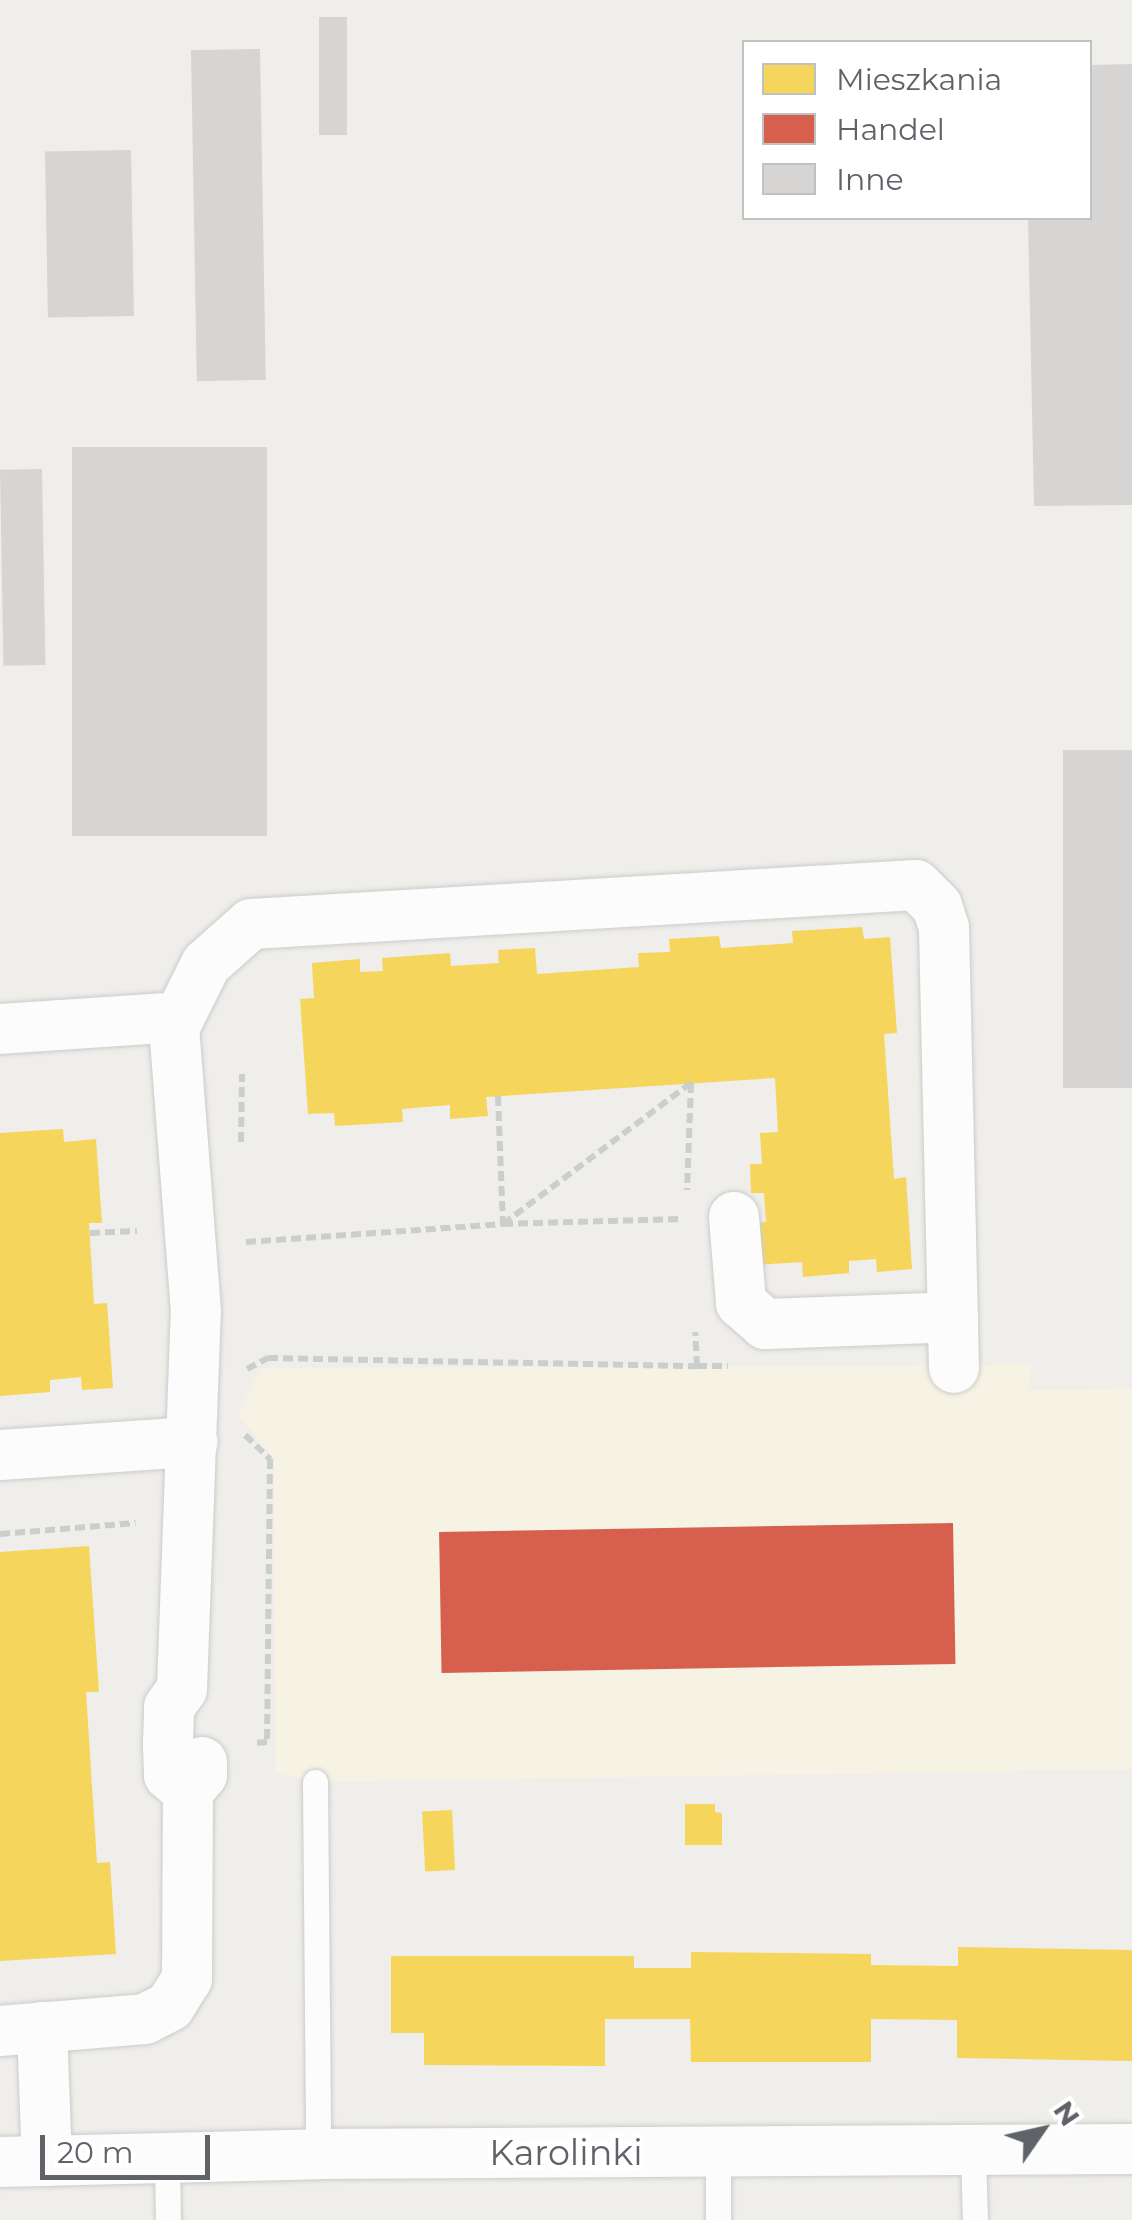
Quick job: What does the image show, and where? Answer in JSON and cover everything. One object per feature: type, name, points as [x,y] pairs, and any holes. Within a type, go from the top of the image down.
[{"type":"street","points":[[24,2161],[21,2029],[146,2018],[170,2006],[187,1979],[188,1791],[202,1775],[199,1707],[182,1689],[214,1434],[196,1312],[174,1028],[206,964],[251,924],[916,885],[937,906],[944,928],[954,1368]]},
{"type":"street","points":[[0,1029],[180,1017]]},
{"type":"street","points":[[710,1218],[741,1303],[765,1324],[952,1317]]},
{"type":"street","points":[[0,1454],[214,1434]]},
{"type":"street","name":"Karolinki","points":[[24,2161],[318,2154],[1132,2150]]},
{"type":"lane","points":[[315,1782],[318,2154]]},
{"type":"lane","points":[[973,2150],[975,2220]]},
{"type":"lane","points":[[718,2152],[718,2220]]},
{"type":"lane","points":[[167,2159],[168,2220]]},
{"type":"path","points":[[241,1160],[242,1074]]},
{"type":"path","points":[[503,1224],[690,1084],[710,1218]]},
{"type":"path","points":[[498,1096],[503,1224]]},
{"type":"path","points":[[244,1242],[503,1224],[710,1218]]},
{"type":"path","points":[[688,1237],[710,1218]]},
{"type":"path","points":[[90,1234],[148,1230]]},
{"type":"path","points":[[243,1374],[268,1358],[697,1366],[694,1329]]},
{"type":"path","points":[[214,1434],[270,1458],[267,1742],[238,1744]]},
{"type":"path","points":[[0,1534],[148,1522]]},
{"type":"shaded area","points":[[1032,1365],[1028,1390],[1132,1389],[1132,1769],[317,1782],[276,1773],[274,1458],[238,1415],[261,1368]]},
{"type":"building: Mieszkania","points":[[862,927],[864,939],[890,937],[897,1033],[884,1034],[894,1179],[906,1177],[912,1269],[877,1272],[876,1259],[849,1261],[849,1273],[803,1277],[802,1262],[756,1265],[753,1223],[766,1222],[764,1193],[751,1193],[750,1164],[762,1164],[760,1133],[778,1132],[775,1078],[486,1097],[488,1116],[450,1119],[450,1105],[402,1109],[403,1122],[335,1126],[334,1113],[308,1114],[300,999],[314,998],[312,963],[360,959],[360,972],[383,971],[382,958],[450,953],[451,966],[499,963],[498,950],[535,948],[537,974],[639,967],[638,953],[670,952],[669,939],[719,936],[721,948],[793,943],[792,931]]},
{"type":"building: Mieszkania","points":[[63,1129],[64,1142],[96,1139],[102,1223],[89,1223],[94,1304],[107,1303],[113,1388],[82,1390],[81,1377],[50,1380],[50,1392],[0,1396],[0,1133]]},
{"type":"building: Mieszkania","points":[[89,1546],[99,1692],[86,1692],[97,1863],[110,1862],[116,1954],[0,1961],[0,1552]]},
{"type":"building: Mieszkania","points":[[685,1804],[715,1804],[715,1812],[722,1813],[722,1845],[685,1845]]},
{"type":"building: Mieszkania","points":[[452,1810],[455,1870],[425,1871],[422,1812]]},
{"type":"building: Mieszkania","points":[[958,1947],[1132,1950],[1132,2061],[957,2058],[957,2020],[871,2019],[871,2062],[691,2062],[690,2019],[605,2019],[605,2066],[424,2065],[424,2033],[391,2033],[391,1956],[634,1956],[634,1968],[691,1968],[691,1952],[871,1954],[871,1965],[958,1966]]},
{"type":"building: Handel","points":[[953,1523],[955,1664],[442,1673],[439,1532]]},
{"type":"building: Inne","points":[[319,17],[347,17],[347,135],[319,135]]},
{"type":"building: Inne","points":[[260,49],[266,380],[197,381],[191,50]]},
{"type":"building: Inne","points":[[1132,64],[1132,505],[1034,506],[1028,220],[1092,220],[1092,65]]},
{"type":"building: Inne","points":[[131,150],[134,316],[48,317],[45,152]]},
{"type":"building: Inne","points":[[72,447],[267,447],[267,836],[72,836]]},
{"type":"building: Inne","points":[[42,469],[45,665],[3,666],[0,470]]},
{"type":"building: Inne","points":[[1063,750],[1132,750],[1132,1088],[1063,1088]]}]
